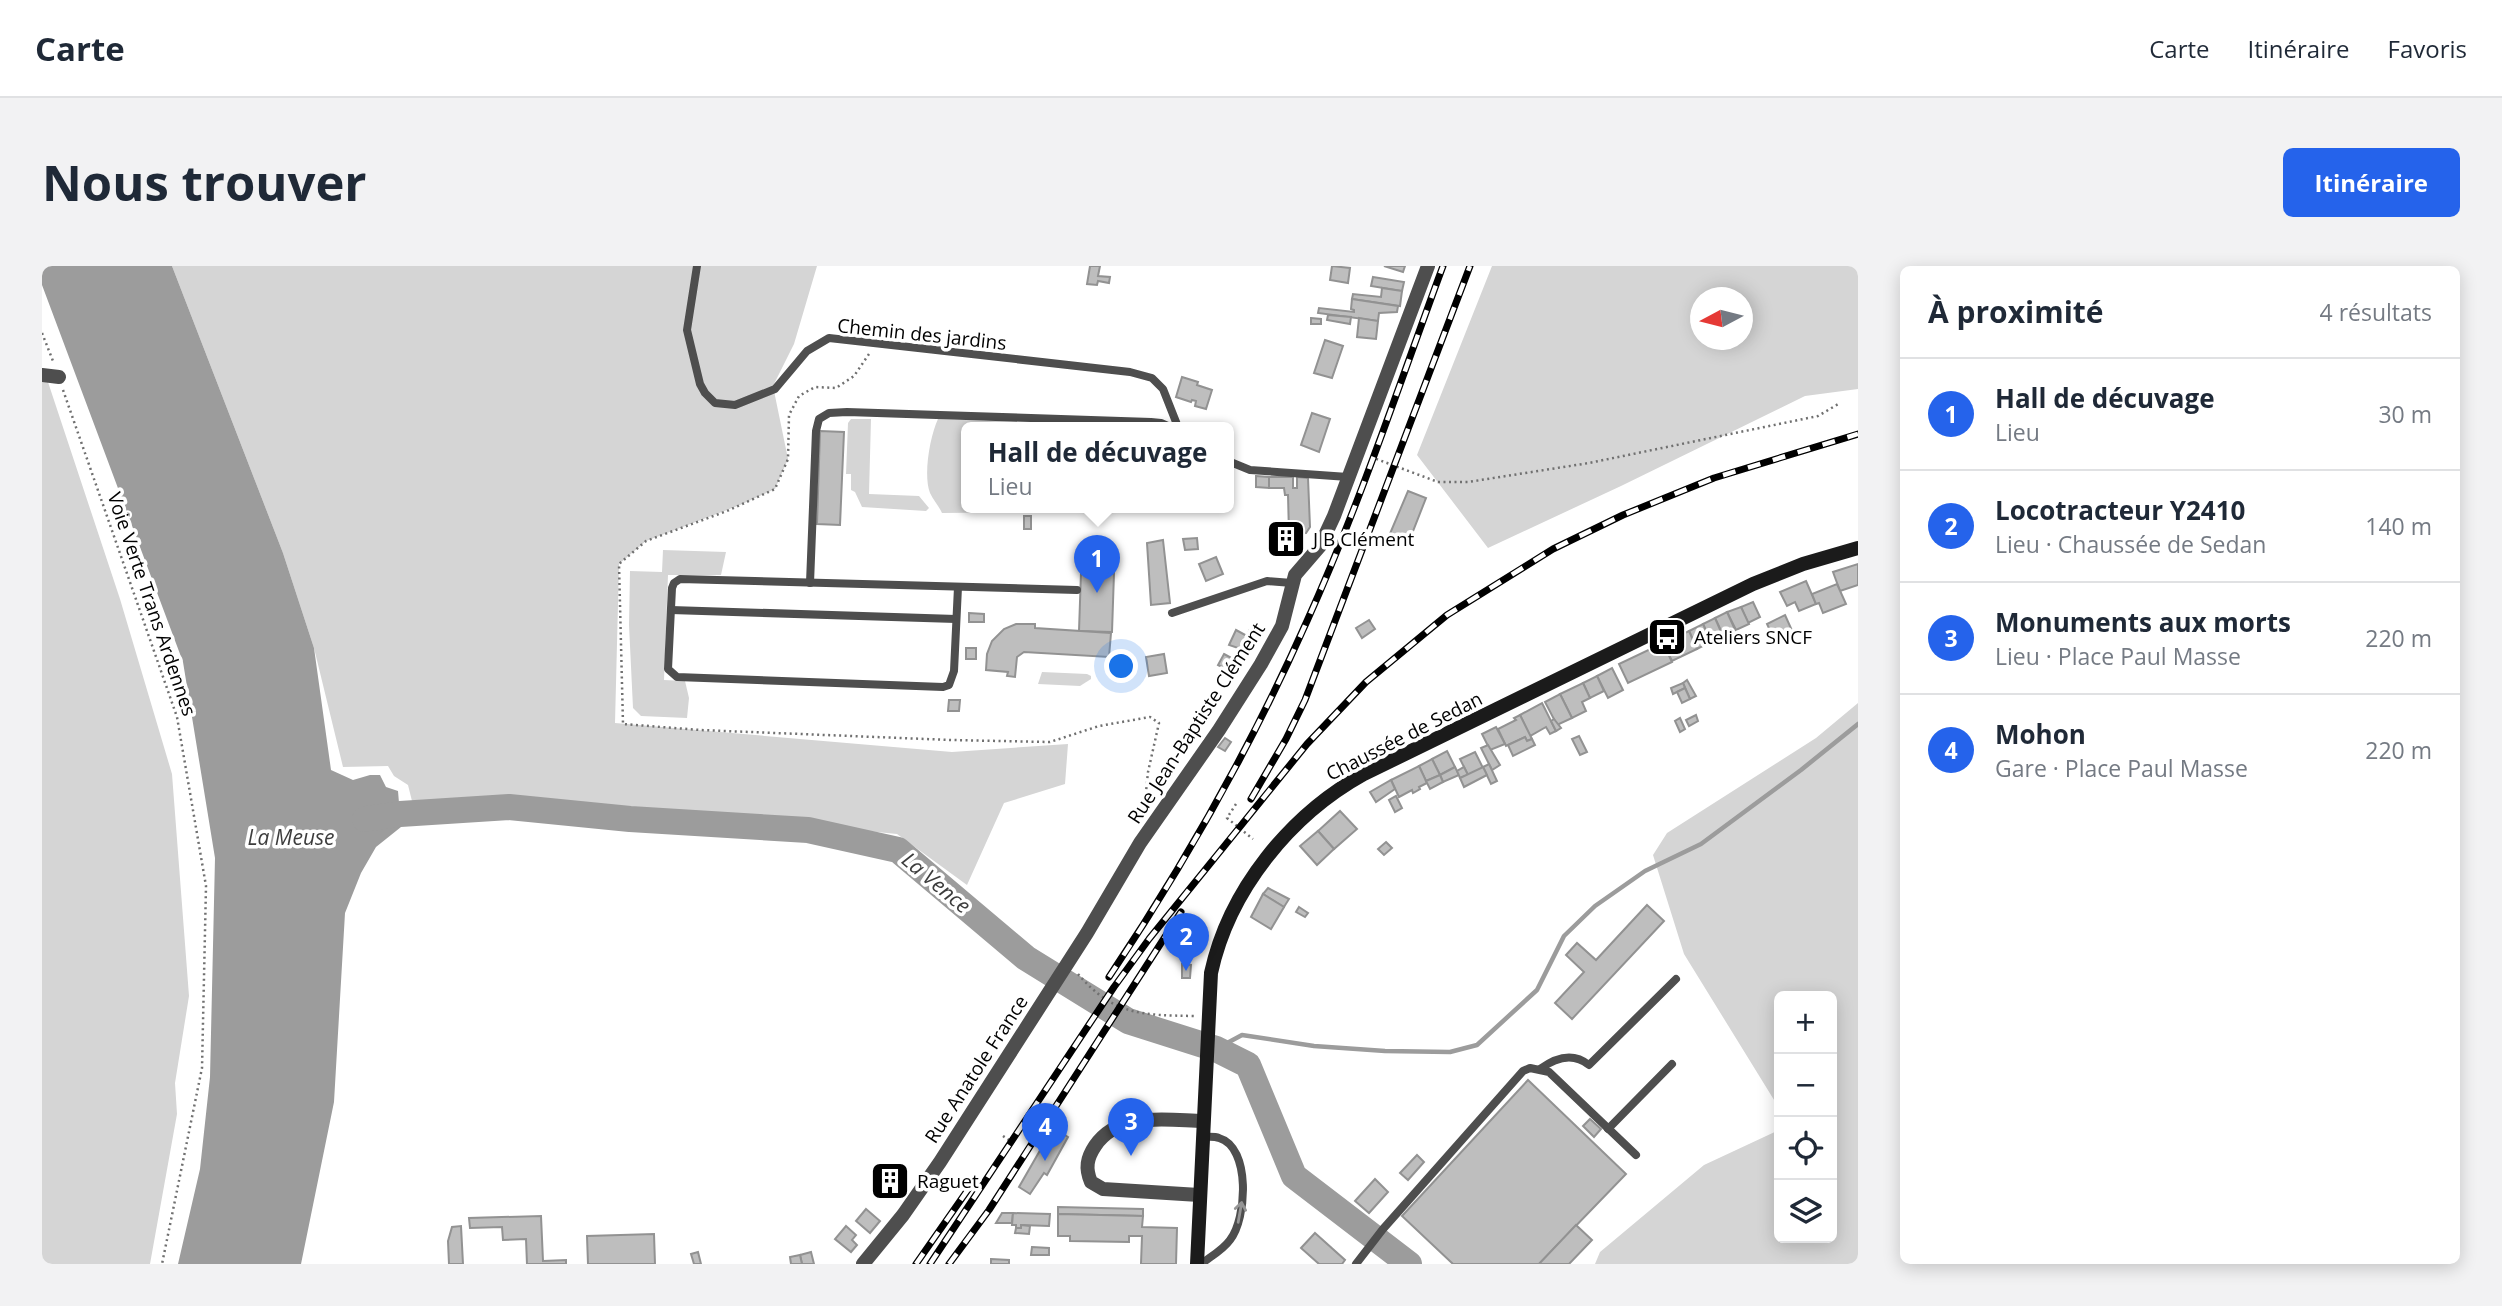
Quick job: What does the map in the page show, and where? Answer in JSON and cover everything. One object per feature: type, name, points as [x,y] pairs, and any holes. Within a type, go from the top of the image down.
[{"type":"main road","name":"Chaussée de Sedan","points":[[1199,1264],[1199,1195],[1205,1069],[1214,962],[1223,932],[1239,900],[1278,845],[1328,796],[1364,774],[1694,612],[1780,573],[1858,548]]},
{"type":"street","name":"Rue Jean-Baptiste Clément","points":[[1072,965],[1140,843],[1219,730],[1282,626],[1292,583],[1301,566],[1320,546],[1326,534],[1428,266]]},
{"type":"street","points":[[42,375],[59,377]]},
{"type":"street","name":"Rue Anatole France","points":[[863,1264],[903,1215],[1046,996],[1072,965]]},
{"type":"street","points":[[1199,1195],[1102,1189],[1091,1182],[1087,1159],[1098,1141],[1121,1124],[1138,1121],[1203,1121]]},
{"type":"lane","name":"Chemin des jardins","points":[[697,266],[687,330],[700,384],[715,403],[735,405],[775,389],[807,351],[829,338],[1130,372],[1152,378],[1163,389],[1176,422]]},
{"type":"lane","points":[[810,583],[816,431],[819,419],[829,413],[1151,422]]},
{"type":"lane","points":[[1234,463],[1250,470],[1348,477]]},
{"type":"lane","points":[[958,587],[954,671],[949,685],[943,687],[677,677],[668,669],[672,588],[680,579],[1077,590]]},
{"type":"lane","points":[[1171,614],[1267,581],[1292,583]]},
{"type":"lane","points":[[671,610],[956,619]]},
{"type":"lane","points":[[1540,1069],[1553,1059],[1567,1057],[1582,1059],[1589,1065],[1676,979]]},
{"type":"lane","points":[[1608,1129],[1672,1064]]},
{"type":"lane","points":[[1356,1264],[1383,1229],[1523,1071],[1530,1068],[1549,1072],[1636,1155]]},
{"type":"lane","points":[[1199,1264],[1230,1241],[1242,1214],[1243,1195],[1240,1161],[1230,1146],[1220,1138],[1202,1137]]},
{"type":"path","name":"Voie Verte Trans Ardennes","points":[[42,334],[177,717],[206,886],[202,1068],[162,1264]]},
{"type":"path","points":[[872,343],[868,355],[854,376],[836,388],[816,387],[799,396],[789,415],[788,459],[775,488],[727,511],[646,541],[619,564],[623,724],[714,731],[1050,741],[1099,726],[1150,717],[1159,723],[1148,772],[1140,843]]},
{"type":"path","points":[[1358,452],[1438,482],[1468,481],[1588,463],[1818,416],[1840,402]]},
{"type":"path","points":[[1236,804],[1227,818],[1253,839]]},
{"type":"path","points":[[1072,965],[1093,992],[1127,1012],[1208,1021]]},
{"type":"path","points":[[1003,1136],[1016,1145]]},
{"type":"path","points":[[1026,1151],[1030,1153]]},
{"type":"shaded area","points":[[172,266],[817,266],[794,344],[773,386],[788,459],[775,489],[646,541],[619,564],[615,723],[952,752],[1068,744],[1065,784],[1004,803],[967,885],[897,834],[529,797],[412,801],[408,785],[394,776],[388,766],[343,767],[314,648],[283,553]]},
{"type":"shaded area","points":[[1492,266],[1858,266],[1858,389],[1805,396],[1488,548],[1417,455]]},
{"type":"shaded area","points":[[42,375],[46,376],[120,599],[172,774],[189,996],[175,1083],[177,1114],[150,1264],[42,1264]]},
{"type":"shaded area","points":[[851,419],[871,419],[869,494],[919,496],[929,508],[926,511],[862,507],[855,492],[851,490],[851,474],[846,474],[848,423]]},
{"type":"shaded area","points":[[938,419],[1010,422],[961,422],[961,513],[942,513],[930,493],[927,466],[932,435]]},
{"type":"shaded area","points":[[663,550],[726,552],[721,575],[668,575],[664,680],[685,681],[689,698],[687,718],[641,716],[633,708],[629,625],[630,571],[662,572]]},
{"type":"shaded area","points":[[1042,672],[1087,674],[1091,679],[1080,686],[1038,684]]},
{"type":"shaded area","points":[[1858,703],[1858,1264],[1595,1264],[1600,1252],[1704,1165],[1774,1132],[1774,1243],[1837,1243],[1837,991],[1774,991],[1774,1100],[1684,954],[1653,855],[1667,833],[1816,738]]},
{"type":"water","name":"La Meuse","points":[[42,266],[172,266],[283,553],[314,648],[331,770],[353,780],[380,775],[386,787],[398,791],[401,827],[376,847],[361,873],[345,913],[334,1102],[301,1264],[178,1264],[200,1169],[210,1077],[215,858],[183,662],[42,285]]},
{"type":"building","points":[[1090,266],[1100,266],[1098,276],[1110,277],[1109,283],[1098,281],[1097,285],[1087,284]]},
{"type":"building","points":[[1332,266],[1350,268],[1348,283],[1330,280]]},
{"type":"building","points":[[1384,266],[1405,266],[1403,272]]},
{"type":"building","points":[[1373,277],[1404,282],[1402,291],[1371,286]]},
{"type":"building","points":[[1382,288],[1402,291],[1400,306],[1352,299],[1353,294],[1381,297]]},
{"type":"building","points":[[1352,299],[1398,306],[1397,312],[1379,313],[1378,321],[1318,313],[1319,308],[1354,312],[1351,309]]},
{"type":"building","points":[[1328,315],[1351,317],[1350,324],[1327,320]]},
{"type":"building","points":[[1311,318],[1321,319],[1321,324],[1311,324]]},
{"type":"building","points":[[1359,318],[1378,321],[1376,339],[1357,337]]},
{"type":"building","points":[[1325,340],[1343,346],[1332,378],[1314,373]]},
{"type":"building","points":[[1182,377],[1212,390],[1206,409],[1195,406],[1196,401],[1176,397]]},
{"type":"building","points":[[1312,413],[1330,419],[1319,452],[1301,445]]},
{"type":"building","points":[[820,431],[844,432],[840,525],[817,524]]},
{"type":"building","points":[[1256,476],[1269,477],[1269,488],[1256,487]]},
{"type":"building","points":[[1269,477],[1293,477],[1293,488],[1297,488],[1297,477],[1308,478],[1310,527],[1306,533],[1289,534],[1288,495],[1285,495],[1284,488],[1269,488]]},
{"type":"building","points":[[1408,491],[1426,498],[1408,544],[1389,536]]},
{"type":"building","points":[[1024,516],[1031,516],[1031,529],[1024,529]]},
{"type":"building","name":"J B Clément","points":[[1281,534],[1289,534],[1290,544],[1282,544]]},
{"type":"building","points":[[1197,538],[1198,549],[1185,550],[1183,539]]},
{"type":"building","points":[[1163,540],[1170,603],[1151,605],[1147,543]]},
{"type":"building","points":[[1098,554],[1113,554],[1113,570],[1097,569]]},
{"type":"building","points":[[1216,557],[1223,574],[1206,581],[1199,564]]},
{"type":"building","points":[[1858,564],[1858,585],[1840,591],[1833,572]]},
{"type":"building","points":[[1081,573],[1114,573],[1112,632],[1079,631]]},
{"type":"building","points":[[1806,581],[1816,604],[1799,611],[1795,602],[1787,606],[1780,592]]},
{"type":"building","points":[[1837,584],[1846,604],[1823,613],[1812,594]]},
{"type":"building","points":[[1753,602],[1760,617],[1748,623],[1741,607]]},
{"type":"building","points":[[1741,607],[1749,624],[1736,630],[1727,612]]},
{"type":"building","points":[[1727,612],[1737,634],[1725,639],[1715,618]]},
{"type":"building","points":[[969,613],[984,614],[984,622],[969,622]]},
{"type":"building","points":[[1785,615],[1794,635],[1776,643],[1767,624]]},
{"type":"building","points":[[1715,618],[1722,634],[1710,640],[1703,624]]},
{"type":"building","points":[[1369,620],[1375,629],[1362,638],[1356,628]]},
{"type":"building","points":[[1016,624],[1035,624],[1035,628],[1111,633],[1109,657],[1024,652],[1017,657],[1015,677],[1007,676],[1008,672],[986,670],[987,654],[992,641],[1004,629]]},
{"type":"building","points":[[1703,624],[1711,642],[1697,649],[1689,631]]},
{"type":"building","points":[[1236,630],[1247,636],[1249,631],[1258,636],[1250,652],[1229,645]]},
{"type":"building","points":[[1689,631],[1697,649],[1672,661],[1663,643]]},
{"type":"building","points":[[1663,643],[1672,662],[1628,683],[1619,664]]},
{"type":"building","points":[[966,648],[976,648],[976,659],[966,659]]},
{"type":"building","points":[[1164,654],[1167,673],[1149,676],[1146,657]]},
{"type":"building","points":[[1224,654],[1235,660],[1238,654],[1246,658],[1237,675],[1218,665]]},
{"type":"building","points":[[1612,668],[1623,690],[1608,698],[1597,676]]},
{"type":"building","points":[[1597,676],[1604,691],[1590,698],[1583,683]]},
{"type":"building","points":[[1687,680],[1696,696],[1690,699],[1683,683]]},
{"type":"building","points":[[1583,683],[1590,698],[1582,702],[1586,711],[1572,718],[1560,694]]},
{"type":"building","points":[[1683,683],[1685,688],[1673,694],[1671,688]]},
{"type":"building","points":[[1685,688],[1690,699],[1682,703],[1677,692]]},
{"type":"building","points":[[1560,694],[1572,718],[1557,725],[1545,702]]},
{"type":"building","points":[[949,700],[960,700],[959,711],[948,711]]},
{"type":"building","points":[[1542,703],[1556,731],[1550,734],[1546,727],[1530,736],[1520,715]]},
{"type":"building","points":[[1520,715],[1532,739],[1527,741],[1525,737],[1506,746],[1498,729]]},
{"type":"building","points":[[1696,715],[1698,721],[1689,726],[1686,720]]},
{"type":"building","points":[[1680,718],[1685,729],[1680,732],[1675,721]]},
{"type":"building","points":[[1554,719],[1561,728],[1556,731],[1551,721]]},
{"type":"building","points":[[1496,727],[1505,744],[1490,750],[1482,734]]},
{"type":"building","points":[[1579,736],[1587,752],[1580,755],[1572,739]]},
{"type":"building","points":[[1525,737],[1527,741],[1532,739],[1535,745],[1513,756],[1508,745]]},
{"type":"building","points":[[1225,738],[1231,742],[1225,751],[1218,747]]},
{"type":"building","points":[[1488,745],[1500,765],[1492,770],[1481,748]]},
{"type":"building","points":[[1447,751],[1455,767],[1440,775],[1432,759]]},
{"type":"building","points":[[1475,752],[1483,768],[1468,775],[1460,759]]},
{"type":"building","points":[[1432,759],[1440,775],[1426,781],[1419,766]]},
{"type":"building","points":[[1489,764],[1497,781],[1491,784],[1483,767]]},
{"type":"building","points":[[1419,766],[1427,783],[1413,793],[1412,790],[1399,797],[1391,780]]},
{"type":"building","points":[[1455,767],[1459,775],[1443,782],[1440,775]]},
{"type":"building","points":[[1464,767],[1468,775],[1460,778],[1457,771]]},
{"type":"building","points":[[1483,767],[1487,775],[1464,787],[1460,778]]},
{"type":"building","points":[[1440,775],[1443,782],[1430,789],[1426,781]]},
{"type":"building","points":[[1391,780],[1395,789],[1376,802],[1370,792]]},
{"type":"building","points":[[1396,796],[1402,808],[1395,812],[1389,800]]},
{"type":"building","points":[[1340,811],[1357,829],[1334,849],[1318,831]]},
{"type":"building","points":[[1318,831],[1334,849],[1317,865],[1300,846]]},
{"type":"building","points":[[1386,842],[1392,848],[1384,855],[1378,849]]},
{"type":"building","points":[[1268,888],[1289,899],[1284,907],[1263,894]]},
{"type":"building","points":[[1263,894],[1284,907],[1271,929],[1251,917]]},
{"type":"building","points":[[1647,905],[1664,921],[1572,1019],[1555,1003],[1584,972],[1566,955],[1577,943],[1596,960]]},
{"type":"building","points":[[1299,907],[1308,913],[1305,917],[1296,912]]},
{"type":"building","points":[[1182,964],[1191,965],[1190,978],[1182,978]]},
{"type":"building","points":[[1528,1080],[1626,1174],[1539,1264],[1453,1264],[1402,1216]]},
{"type":"building","points":[[1590,1119],[1601,1129],[1594,1137],[1583,1126]]},
{"type":"building","points":[[1057,1130],[1068,1137],[1047,1175],[1044,1173],[1030,1194],[1019,1187],[1042,1147],[1045,1149]]},
{"type":"building","points":[[1417,1155],[1424,1162],[1408,1180],[1400,1173]]},
{"type":"building","name":"Raguet","points":[[894,1176],[895,1185],[887,1186],[886,1177]]},
{"type":"building","points":[[1375,1179],[1388,1192],[1369,1213],[1355,1201]]},
{"type":"building","points":[[1058,1207],[1143,1209],[1143,1216],[1058,1214]]},
{"type":"building","points":[[866,1209],[880,1221],[870,1233],[856,1221]]},
{"type":"building","points":[[1002,1213],[1013,1213],[1012,1223],[996,1223]]},
{"type":"building","points":[[1013,1213],[1050,1214],[1049,1226],[1021,1225],[1021,1228],[1016,1228],[1016,1225],[1012,1225]]},
{"type":"building","points":[[1058,1214],[1143,1216],[1142,1227],[1177,1228],[1176,1264],[1141,1264],[1142,1236],[1129,1236],[1129,1242],[1070,1241],[1070,1236],[1058,1236]]},
{"type":"building","points":[[541,1216],[543,1261],[566,1260],[566,1264],[527,1264],[526,1239],[503,1240],[502,1227],[470,1228],[469,1218]]},
{"type":"building","points":[[1021,1225],[1030,1226],[1029,1234],[1015,1233],[1016,1228],[1021,1228]]},
{"type":"building","points":[[1576,1225],[1592,1240],[1569,1264],[1539,1264]]},
{"type":"building","points":[[461,1226],[463,1264],[449,1264],[448,1241],[452,1227]]},
{"type":"building","points":[[846,1226],[856,1235],[852,1240],[857,1245],[851,1252],[835,1239]]},
{"type":"building","points":[[1315,1233],[1345,1260],[1342,1264],[1319,1264],[1301,1248]]},
{"type":"building","points":[[654,1234],[655,1264],[588,1264],[587,1236]]},
{"type":"building","points":[[1032,1247],[1049,1248],[1049,1255],[1031,1255]]},
{"type":"building","points":[[698,1252],[701,1264],[694,1264],[691,1254]]},
{"type":"building","points":[[811,1252],[814,1264],[802,1264],[800,1255]]},
{"type":"building","points":[[800,1255],[802,1264],[791,1264],[790,1257]]},
{"type":"building","points":[[991,1259],[1009,1260],[1009,1264],[991,1264]]},
{"type":"waterway","points":[[1216,1049],[1242,1035],[1314,1046],[1385,1051],[1450,1052],[1477,1045],[1537,990],[1564,936],[1595,906],[1645,871],[1701,844],[1858,724]]},
{"type":"waterway","name":"La Vence","points":[[365,819],[509,807],[630,819],[808,830],[898,850],[1026,958],[1128,1021],[1216,1049],[1248,1065],[1294,1176],[1409,1264]]},
{"type":"railway","points":[[1109,977],[1216,804],[1286,667],[1344,534],[1443,266]]},
{"type":"railway","points":[[1251,799],[1305,700],[1470,266]]},
{"type":"railway","points":[[930,1264],[1114,987],[1149,939],[1307,744],[1366,682],[1447,615],[1553,549],[1623,515],[1714,478],[1858,434]]},
{"type":"railway","points":[[949,1264],[989,1210],[1181,912]]},
{"type":"railway","points":[[916,1264],[974,1181]]},
{"type":"place","name":"J B Clément","points":[[1286,539]]},
{"type":"place","name":"Hall de décuvage","points":[[1097,593]]},
{"type":"place","name":"Ateliers SNCF","points":[[1667,637]]},
{"type":"place","name":"Locotracteur Y2410","points":[[1186,971]]},
{"type":"place","name":"Monuments aux morts","points":[[1131,1156]]},
{"type":"place","name":"Mohon","points":[[1045,1161]]},
{"type":"place","name":"Raguet","points":[[890,1181]]}]
